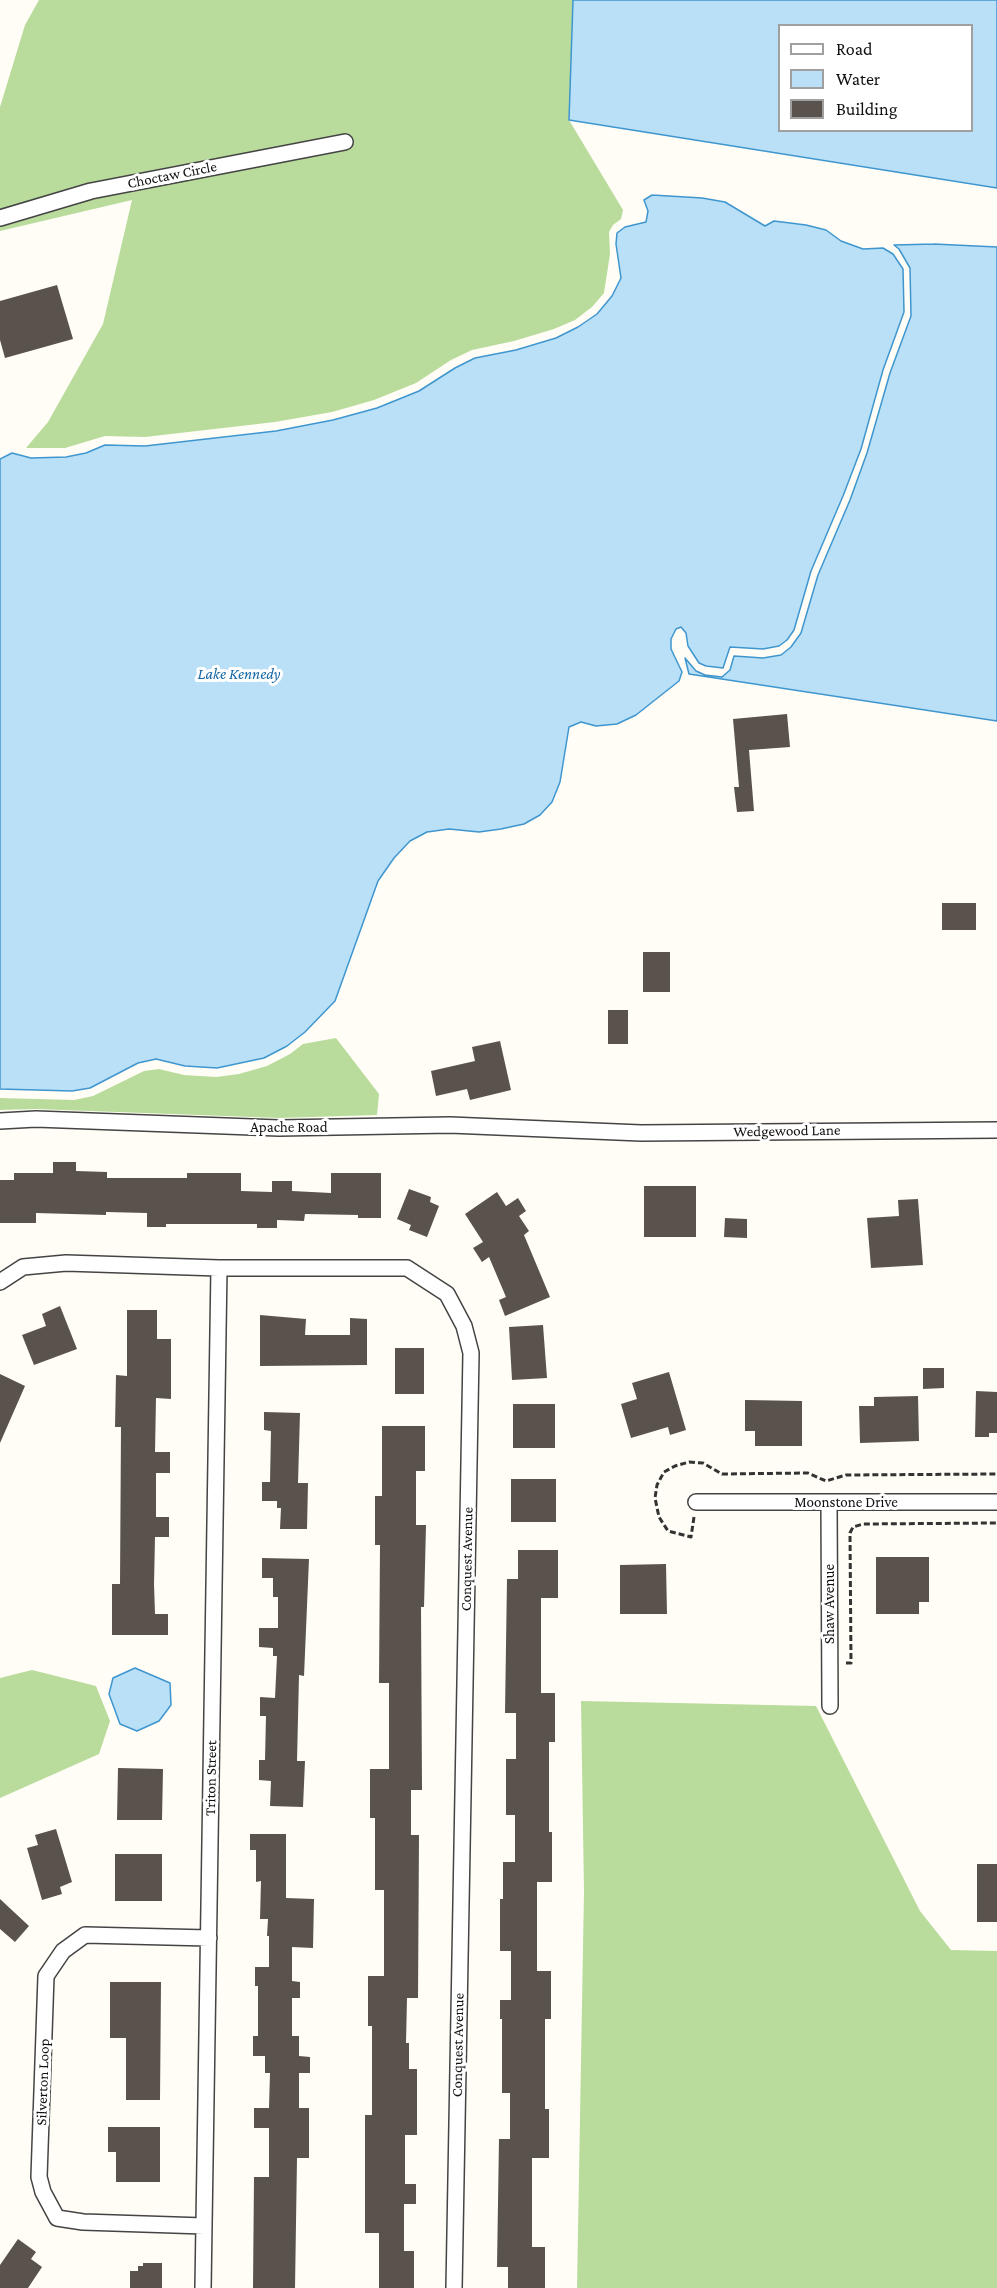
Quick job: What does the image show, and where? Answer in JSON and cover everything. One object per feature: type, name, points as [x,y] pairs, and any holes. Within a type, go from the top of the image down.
[{"type":"street","name":"Choctaw Circle","points":[[0,218],[91,191],[345,142]]},
{"type":"street","name":"Apache Road","points":[[0,1121],[36,1119],[298,1128],[355,1125],[450,1125],[577,1131]]},
{"type":"street","name":"Wedgewood Lane","points":[[577,1131],[641,1133],[997,1130]]},
{"type":"street","name":"Conquest Avenue","points":[[0,1282],[23,1267],[66,1263],[219,1268],[407,1268],[447,1294],[464,1326],[471,1353],[454,2288]]},
{"type":"street","name":"Triton Street","points":[[203,2288],[219,1268]]},
{"type":"street","name":"Moonstone Drive","points":[[696,1502],[997,1502]]},
{"type":"street","name":"Shaw Avenue","points":[[829,1502],[830,1706]]},
{"type":"street","name":"Silverton Loop","points":[[204,2226],[83,2222],[57,2218],[39,2177],[46,1976],[63,1951],[85,1935],[209,1938]]},
{"type":"path","points":[[696,1502],[691,1537],[668,1531],[659,1517],[655,1498],[657,1485],[664,1472],[689,1462],[703,1463],[722,1474],[808,1473],[826,1481],[846,1475],[997,1474]]},
{"type":"path","points":[[830,1663],[851,1663],[850,1533],[853,1527],[863,1524],[997,1523]]},
{"type":"green space","points":[[39,0],[573,0],[569,120],[623,210],[621,219],[613,225],[609,232],[610,254],[604,293],[592,307],[575,320],[514,341],[472,350],[451,360],[416,383],[374,400],[332,412],[275,422],[145,437],[105,436],[65,448],[26,448],[48,422],[103,324],[132,200],[0,231],[0,107],[25,25]]},
{"type":"green space","points":[[336,1038],[379,1094],[377,1115],[279,1118],[36,1109],[0,1110],[0,1098],[74,1100],[93,1096],[144,1071],[159,1069],[184,1075],[216,1077],[239,1074],[267,1066],[303,1044]]},
{"type":"green space","points":[[32,1670],[96,1686],[110,1721],[99,1754],[0,1798],[0,1678]]},
{"type":"green space","points":[[581,1701],[816,1706],[920,1911],[951,1950],[997,1951],[997,2288],[577,2288],[584,1891]]},
{"type":"water","points":[[573,0],[997,0],[997,188],[569,120]]},
{"type":"water","name":"Lake Kennedy","points":[[652,195],[725,202],[765,226],[774,221],[826,230],[841,241],[863,249],[883,248],[893,254],[903,269],[904,312],[883,370],[861,449],[811,571],[794,630],[787,640],[779,646],[763,649],[730,647],[723,668],[699,663],[688,646],[686,633],[681,627],[676,629],[671,639],[671,649],[682,672],[679,681],[636,715],[617,724],[596,726],[581,722],[569,727],[560,782],[552,802],[540,815],[524,824],[501,829],[479,832],[449,829],[427,832],[410,841],[394,858],[378,881],[335,1001],[305,1032],[287,1046],[264,1058],[217,1068],[185,1066],[156,1059],[138,1063],[90,1088],[72,1091],[0,1089],[0,459],[12,453],[31,458],[66,457],[86,453],[105,445],[145,446],[276,431],[333,420],[377,408],[419,391],[475,358],[516,350],[556,338],[597,314],[612,296],[621,278],[616,244],[617,233],[625,227],[646,222],[648,211],[644,200]]},
{"type":"water","points":[[894,245],[997,247],[997,721],[689,674],[685,658],[696,671],[705,675],[722,677],[730,670],[734,656],[763,658],[781,655],[791,647],[801,633],[818,575],[867,453],[890,373],[911,316],[910,268],[899,249]]},
{"type":"water","points":[[135,1668],[170,1683],[171,1705],[159,1721],[137,1731],[120,1724],[109,1694],[113,1678]]},
{"type":"building","points":[[57,285],[73,339],[5,358],[0,340],[0,301]]},
{"type":"building","points":[[787,714],[790,747],[749,750],[754,811],[737,812],[734,787],[739,787],[733,719]]},
{"type":"building","points":[[942,903],[976,903],[976,930],[942,930]]},
{"type":"building","points":[[643,952],[670,952],[670,992],[643,992]]},
{"type":"building","points":[[608,1010],[628,1010],[628,1044],[608,1044]]},
{"type":"building","points":[[500,1041],[511,1090],[470,1100],[467,1089],[436,1096],[431,1071],[475,1061],[472,1047]]},
{"type":"building","points":[[53,1162],[76,1162],[76,1171],[107,1172],[107,1178],[187,1178],[187,1173],[241,1173],[241,1191],[272,1192],[272,1181],[292,1181],[292,1191],[331,1193],[331,1173],[381,1173],[381,1218],[305,1214],[304,1221],[277,1220],[277,1228],[257,1228],[257,1224],[166,1224],[166,1227],[147,1227],[147,1213],[106,1212],[106,1215],[36,1213],[36,1223],[0,1223],[0,1180],[14,1180],[14,1173],[53,1173]]},
{"type":"building","points":[[644,1186],[696,1186],[696,1237],[644,1237]]},
{"type":"building","points":[[409,1189],[431,1197],[430,1202],[439,1206],[427,1237],[409,1230],[411,1225],[397,1219]]},
{"type":"building","points":[[497,1192],[506,1206],[518,1198],[526,1211],[519,1216],[529,1231],[524,1235],[550,1297],[505,1316],[499,1300],[506,1297],[489,1257],[482,1262],[473,1248],[483,1242],[465,1214]]},
{"type":"building","points":[[918,1199],[923,1265],[871,1268],[867,1218],[899,1216],[898,1200]]},
{"type":"building","points":[[725,1218],[747,1219],[747,1238],[724,1237]]},
{"type":"building","points":[[60,1306],[77,1349],[34,1365],[22,1335],[46,1326],[42,1314]]},
{"type":"building","points":[[127,1310],[157,1310],[157,1339],[171,1339],[171,1399],[156,1398],[155,1452],[170,1452],[170,1473],[156,1473],[156,1517],[169,1517],[169,1537],[155,1537],[154,1584],[155,1614],[168,1614],[168,1635],[112,1635],[112,1584],[120,1584],[121,1427],[115,1427],[116,1375],[127,1376]]},
{"type":"building","points":[[260,1315],[306,1319],[305,1335],[350,1335],[350,1318],[367,1319],[367,1365],[260,1366]]},
{"type":"building","points":[[543,1325],[547,1378],[512,1380],[509,1327]]},
{"type":"building","points":[[395,1348],[424,1348],[424,1394],[395,1394]]},
{"type":"building","points":[[923,1368],[944,1368],[944,1388],[923,1389]]},
{"type":"building","points":[[669,1372],[686,1430],[670,1435],[668,1427],[631,1438],[621,1404],[637,1399],[632,1383]]},
{"type":"building","points":[[0,1374],[25,1386],[0,1443]]},
{"type":"building","points":[[976,1391],[997,1392],[997,1433],[989,1433],[989,1437],[975,1437]]},
{"type":"building","points":[[918,1396],[919,1441],[860,1443],[859,1406],[874,1406],[874,1397]]},
{"type":"building","points":[[745,1400],[802,1401],[802,1446],[755,1446],[755,1431],[745,1431]]},
{"type":"building","points":[[513,1404],[555,1404],[555,1448],[513,1448]]},
{"type":"building","points":[[264,1412],[300,1413],[298,1483],[308,1483],[307,1529],[280,1529],[281,1508],[277,1508],[277,1501],[262,1501],[262,1482],[270,1482],[271,1431],[264,1430]]},
{"type":"building","points":[[382,1426],[425,1426],[425,1471],[416,1471],[416,1525],[426,1525],[424,1607],[421,1607],[422,1790],[411,1790],[411,1835],[419,1835],[418,1998],[407,1998],[406,2043],[409,2043],[409,2069],[417,2069],[417,2135],[405,2135],[405,2184],[416,2184],[416,2204],[404,2204],[404,2251],[414,2251],[414,2288],[379,2288],[379,2233],[365,2233],[365,2115],[372,2115],[372,2026],[368,2026],[368,1976],[384,1976],[384,1890],[375,1890],[375,1818],[370,1818],[370,1769],[389,1769],[389,1683],[379,1683],[380,1545],[375,1545],[375,1496],[382,1496]]},
{"type":"building","points":[[511,1479],[556,1479],[556,1522],[511,1522]]},
{"type":"building","points":[[518,1550],[558,1550],[558,1598],[541,1598],[541,1693],[555,1693],[555,1742],[549,1742],[549,1832],[552,1832],[552,1882],[537,1882],[537,1971],[551,1971],[551,2019],[545,2019],[545,2109],[549,2109],[549,2158],[532,2158],[532,2247],[545,2247],[545,2288],[508,2288],[508,2267],[497,2267],[499,2139],[510,2139],[510,2093],[502,2093],[500,2000],[511,2000],[511,1951],[500,1951],[500,1899],[503,1899],[503,1862],[515,1862],[515,1815],[506,1815],[506,1759],[516,1759],[516,1713],[505,1713],[507,1579],[518,1579]]},
{"type":"building","points":[[876,1557],[929,1557],[929,1602],[919,1602],[919,1614],[876,1614]]},
{"type":"building","points":[[262,1558],[309,1559],[304,1676],[299,1675],[297,1761],[305,1761],[303,1807],[270,1806],[271,1781],[259,1780],[259,1760],[265,1760],[266,1716],[260,1716],[260,1697],[275,1698],[277,1656],[273,1656],[273,1648],[259,1647],[259,1628],[278,1628],[278,1597],[273,1597],[273,1578],[262,1578]]},
{"type":"building","points":[[666,1564],[667,1614],[620,1614],[620,1565]]},
{"type":"building","points":[[118,1768],[163,1769],[162,1820],[117,1820]]},
{"type":"building","points":[[56,1829],[72,1882],[60,1887],[62,1894],[42,1900],[27,1848],[38,1845],[35,1835]]},
{"type":"building","points":[[250,1834],[286,1834],[286,1898],[314,1899],[313,1948],[292,1947],[292,1981],[300,1982],[300,1998],[292,1998],[292,2036],[299,2036],[299,2056],[310,2057],[310,2073],[299,2073],[299,2108],[309,2108],[309,2158],[297,2158],[295,2288],[253,2288],[254,2177],[269,2177],[269,2128],[254,2128],[254,2108],[269,2108],[270,2073],[265,2073],[265,2056],[253,2056],[253,2036],[258,2036],[258,1986],[255,1986],[255,1967],[269,1967],[269,1936],[267,1936],[268,1919],[260,1919],[261,1881],[256,1882],[256,1850],[250,1850]]},
{"type":"building","points":[[115,1854],[162,1854],[162,1901],[115,1901]]},
{"type":"building","points":[[977,1864],[997,1864],[997,1922],[977,1922]]},
{"type":"building","points":[[0,1899],[29,1926],[15,1942],[0,1929]]},
{"type":"building","points":[[110,1982],[161,1982],[160,2100],[126,2100],[126,2038],[110,2038]]},
{"type":"building","points":[[108,2127],[160,2127],[160,2182],[116,2182],[116,2152],[108,2152]]},
{"type":"building","points":[[18,2239],[36,2252],[31,2259],[42,2267],[28,2288],[0,2288],[0,2265]]},
{"type":"building","points":[[143,2263],[162,2263],[162,2288],[130,2288],[130,2271],[138,2271],[138,2266],[143,2266]]}]
